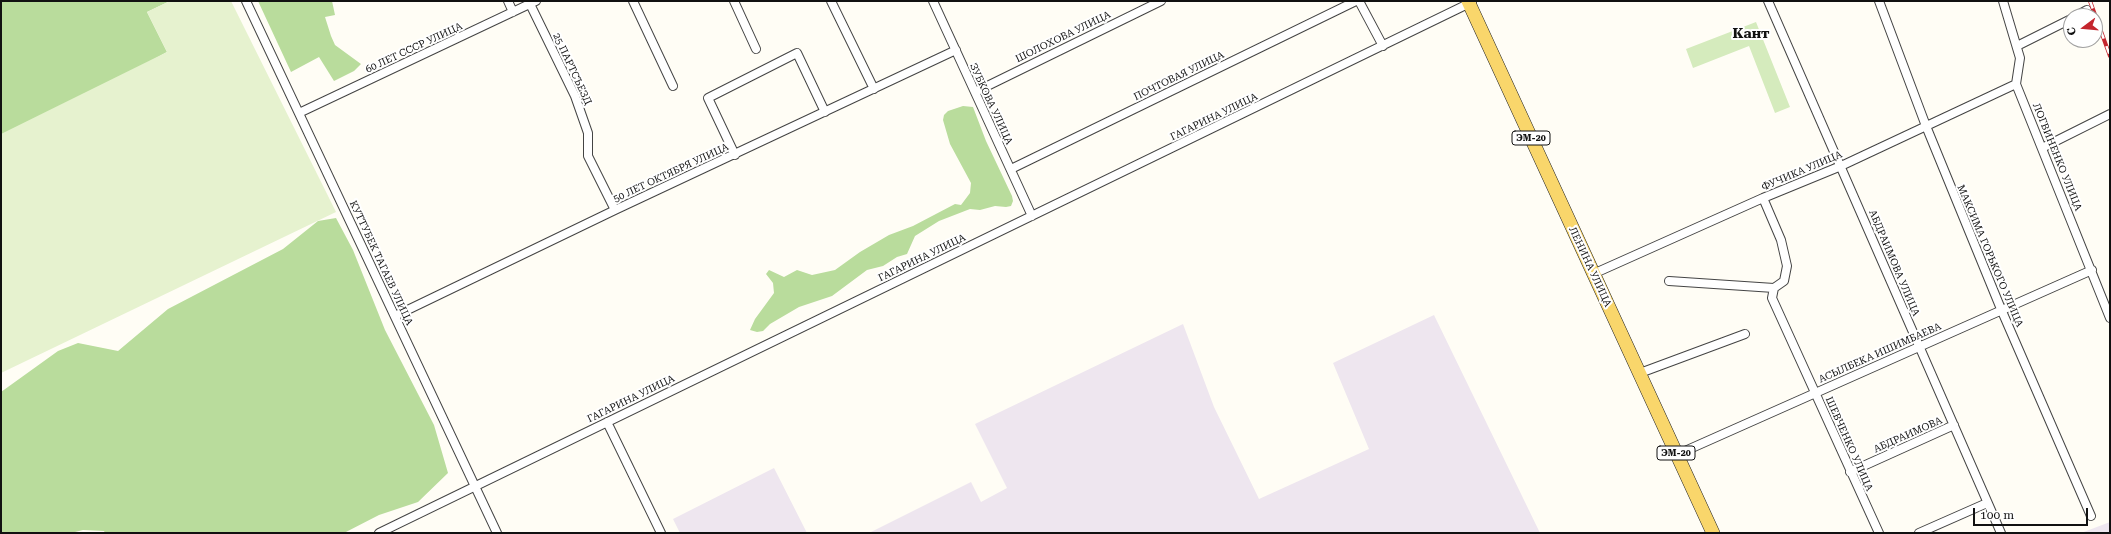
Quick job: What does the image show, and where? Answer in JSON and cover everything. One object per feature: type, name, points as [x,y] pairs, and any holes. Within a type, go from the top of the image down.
[{"type":"main road","name":"ЛЕНИНА УЛИЦА","points":[[1471,2],[1593,274],[1713,533]]},
{"type":"street","name":"КУТТУБЕК ТАГАЕВ УЛИЦА","points":[[246,1],[498,533]]},
{"type":"street","points":[[508,1],[513,12]]},
{"type":"street","points":[[633,1],[673,86]]},
{"type":"street","points":[[734,1],[756,49]]},
{"type":"street","points":[[831,1],[874,89]]},
{"type":"street","name":"ЗУБКОВА УЛИЦА","points":[[933,1],[1032,216]]},
{"type":"street","name":"ШОЛОХОВА УЛИЦА","points":[[974,92],[1161,1]]},
{"type":"street","name":"ПОЧТОВАЯ УЛИЦА","points":[[1011,170],[1356,1]]},
{"type":"street","points":[[1359,1],[1383,46]]},
{"type":"street","name":"АБДРАИМОВА УЛИЦА","points":[[1768,1],[2001,533]]},
{"type":"street","name":"МАКСИМА ГОРЬКОГО УЛИЦА","points":[[1879,1],[1926,126],[2001,309],[2091,516]]},
{"type":"street","points":[[2003,1],[2020,58],[2016,84]]},
{"type":"street","name":"60 ЛЕТ СССР УЛИЦА","points":[[299,113],[533,2]]},
{"type":"street","name":"25 ПАРТСЪЕЗД","points":[[533,2],[575,96],[588,133],[588,156],[615,210]]},
{"type":"street","name":"ГАГАРИНА УЛИЦА","points":[[379,533],[1471,2]]},
{"type":"street","points":[[2017,46],[2063,22]]},
{"type":"street","name":"50 ЛЕТ ОКТЯБРЯ УЛИЦА","points":[[395,316],[615,210],[956,50]]},
{"type":"street","points":[[735,155],[708,98],[797,53],[825,112]]},
{"type":"street","name":"ФУЧИКА УЛИЦА","points":[[1593,274],[1763,198],[1841,166],[2016,84]]},
{"type":"street","name":"ЛОГВИНЕНКО УЛИЦА","points":[[2016,84],[2110,318]]},
{"type":"street","points":[[2042,148],[2110,114]]},
{"type":"street","points":[[1669,280],[1774,288],[1784,281],[1787,266],[1781,240],[1763,198]]},
{"type":"street","name":"АСЫЛБЕКА ИШИМБАЕВА","points":[[1676,455],[2001,309],[2092,270]]},
{"type":"street","name":"ШЕВЧЕНКО УЛИЦА","points":[[1774,288],[1772,298],[1878,533]]},
{"type":"street","points":[[1640,373],[1746,334]]},
{"type":"street","points":[[607,422],[661,533]]},
{"type":"street","name":"АБДРАИМОВА","points":[[1850,472],[1954,425]]},
{"type":"street","points":[[1919,533],[1987,503]]},
{"type":"shaded area","points":[[1434,315],[1540,533],[869,533],[971,482],[981,502],[1007,488],[975,424],[1183,324],[1214,407],[1259,499],[1369,449],[1333,363]]},
{"type":"shaded area","points":[[774,468],[807,533],[680,533],[673,519]]},
{"type":"shaded area","points":[[2110,522],[2110,533],[2081,533]]},
{"type":"green space","points":[[1,1],[170,1],[147,12],[167,52],[1,143]]},
{"type":"green space","points":[[170,1],[231,1],[336,212],[1,373],[1,134],[167,52],[147,12]]},
{"type":"green space","points":[[258,1],[332,1],[335,15],[325,17],[335,45],[361,64],[354,71],[334,81],[319,57],[291,72]]},
{"type":"green space","points":[[1756,22],[1790,107],[1775,113],[1749,46],[1693,68],[1686,49]]},
{"type":"green space","points":[[963,106],[973,107],[986,141],[1012,196],[1013,201],[1011,206],[995,206],[980,210],[970,209],[939,221],[915,236],[907,254],[897,257],[883,266],[867,270],[832,296],[799,307],[770,324],[763,331],[757,332],[750,330],[755,319],[774,293],[773,283],[766,274],[769,270],[784,277],[797,270],[812,275],[835,270],[860,252],[889,235],[913,226],[955,204],[961,205],[970,193],[971,183],[950,144],[943,120],[944,115],[948,111]]},
{"type":"green space","points":[[336,218],[353,250],[385,330],[434,425],[448,473],[418,502],[379,515],[344,533],[105,533],[104,531],[83,530],[71,533],[1,533],[1,392],[58,351],[78,343],[118,351],[168,309],[283,249],[318,221]]},
{"type":"railway","points":[[2090,1],[2110,56]]},
{"type":"district","name":"Кант","points":[[1751,34]]}]
